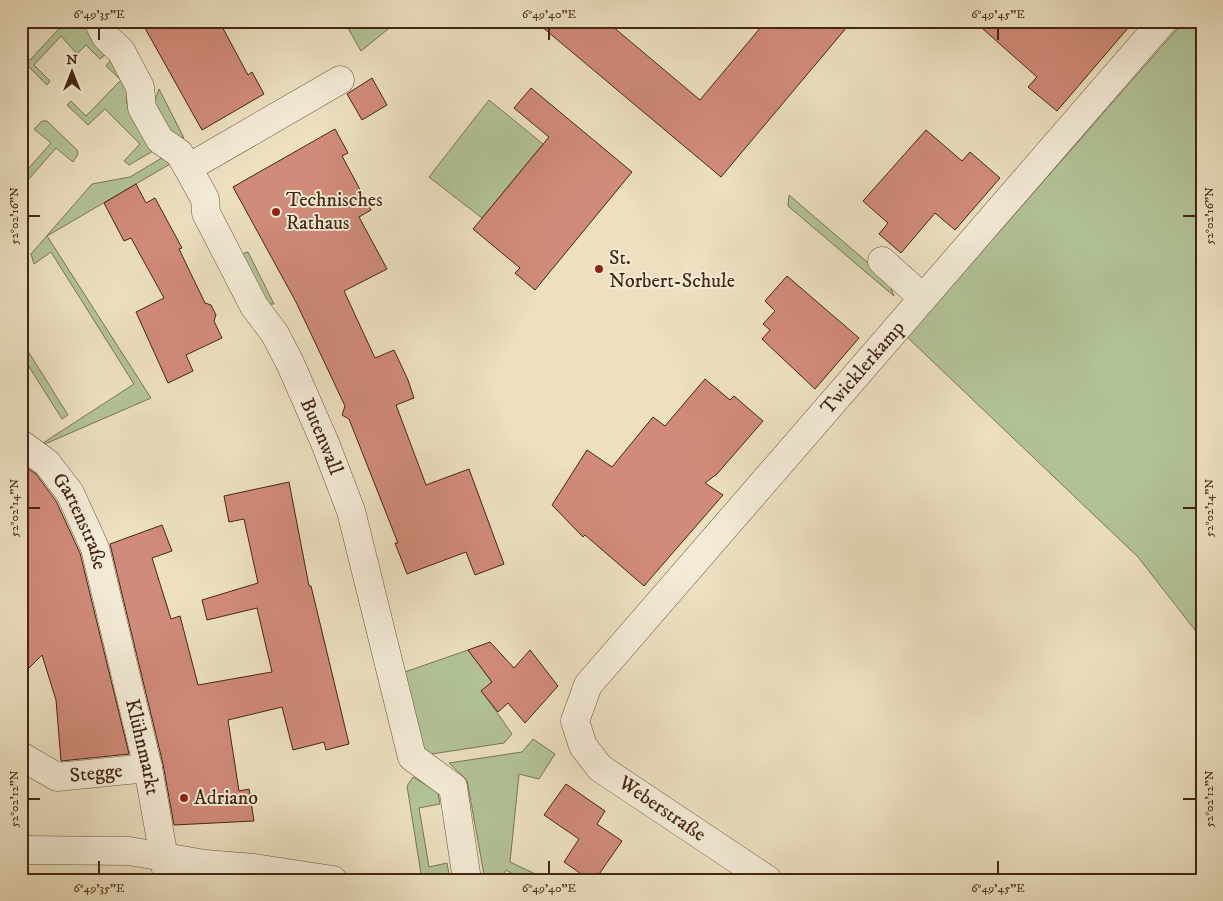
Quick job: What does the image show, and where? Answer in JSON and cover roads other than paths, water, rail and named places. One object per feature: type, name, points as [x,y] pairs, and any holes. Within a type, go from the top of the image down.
[{"type":"street","name":"Butenwall","points":[[98,21],[106,37],[121,52],[140,87],[142,108],[160,140],[179,153],[188,168],[204,199],[206,212],[254,306],[275,334],[290,362],[325,443],[351,511],[412,757],[453,787],[467,880]]},
{"type":"street","name":"Twicklerkamp","points":[[575,721],[588,684],[1163,21]]},
{"type":"street","points":[[188,168],[340,80]]},
{"type":"street","points":[[882,261],[923,298]]},
{"type":"street","name":"Gartenstraße","points":[[21,444],[47,463],[70,493],[95,548],[111,616]]},
{"type":"street","name":"Klühnmarkt","points":[[111,616],[148,768],[166,869]]},
{"type":"street","name":"Weberstraße","points":[[575,721],[583,746],[600,768],[768,880]]},
{"type":"street","name":"Stegge","points":[[21,756],[57,777],[148,768]]},
{"type":"street","points":[[21,850],[121,851],[166,869],[205,864],[264,869],[333,880]]},
{"type":"place","name":"Technisches Rathaus","points":[[276,212]]},
{"type":"place","name":"St. Norbert-Schule","points":[[599,269]]},
{"type":"place","name":"Adriano","points":[[184,798]]}]
